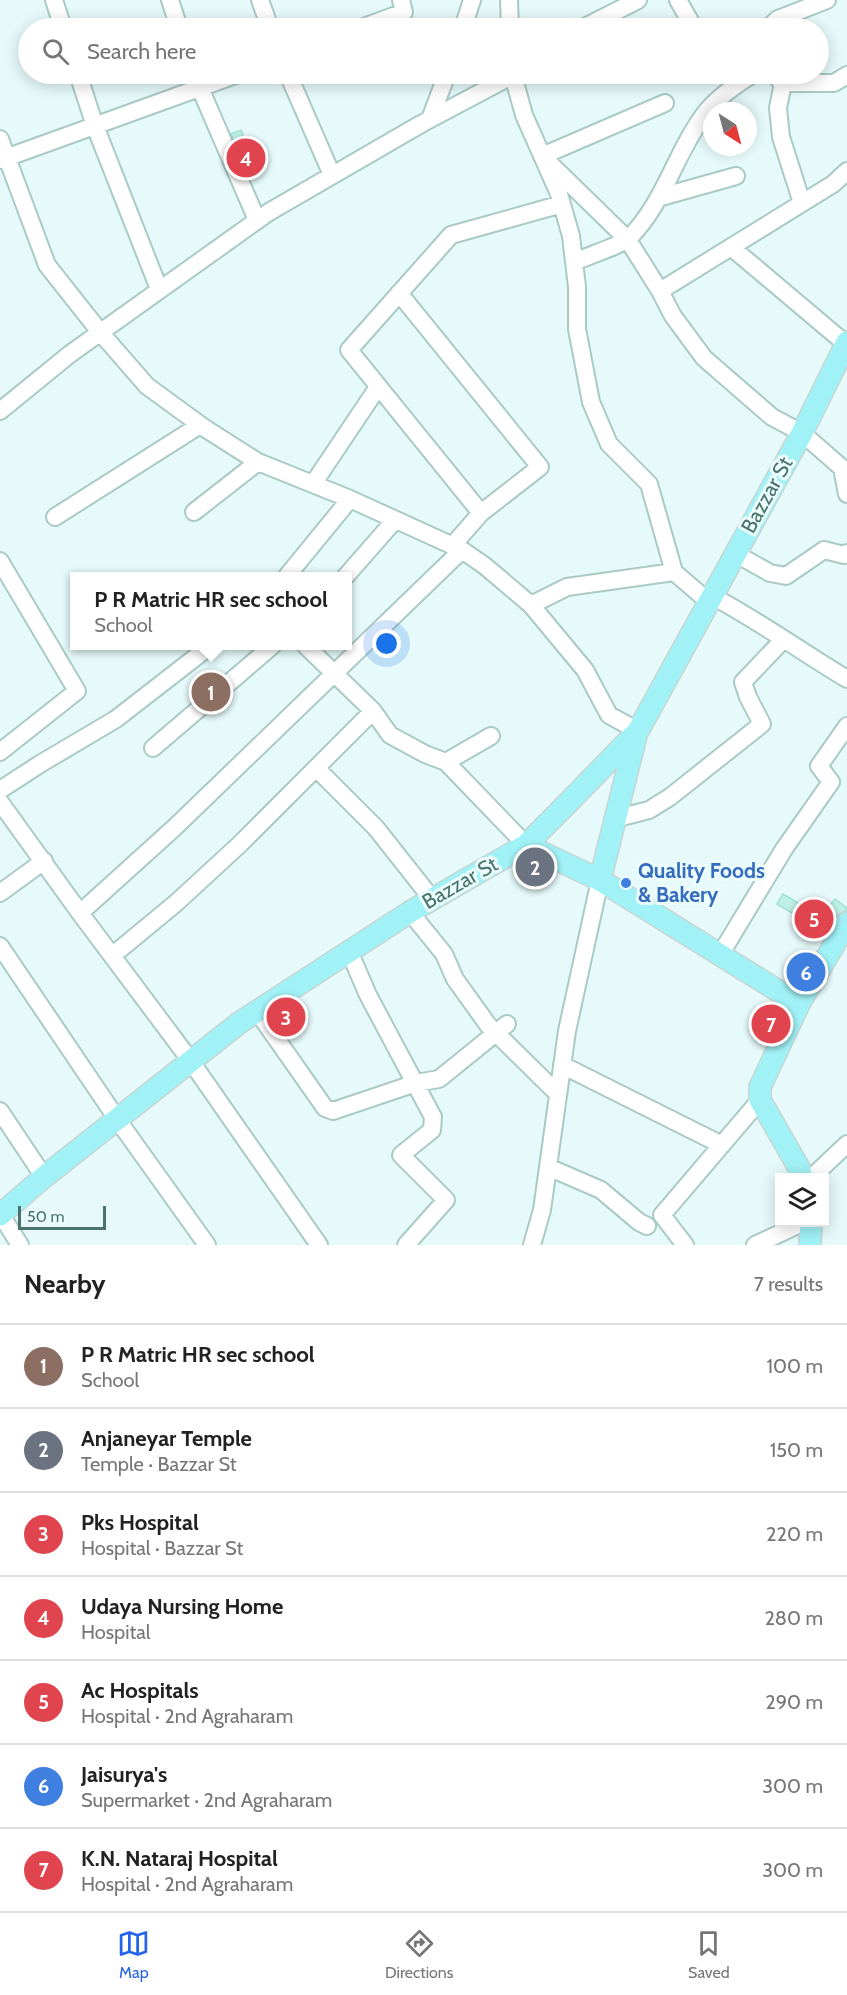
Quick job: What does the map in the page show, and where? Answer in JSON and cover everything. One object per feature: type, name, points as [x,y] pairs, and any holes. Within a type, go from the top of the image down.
[{"type":"main road","name":"Bazzar St","points":[[0,1215],[190,1060],[257,1011],[410,912],[526,844],[638,731],[802,433],[846,343]]},
{"type":"main road","points":[[600,880],[638,731]]},
{"type":"main road","points":[[526,844],[600,880],[799,1004]]},
{"type":"main road","points":[[800,1173],[760,1100],[760,1088],[799,1004],[847,923]]},
{"type":"main road","points":[[810,1245],[811,1227]]},
{"type":"street","points":[[54,0],[60,18]]},
{"type":"street","points":[[170,0],[176,18]]},
{"type":"street","points":[[260,0],[266,18]]},
{"type":"street","points":[[388,18],[404,12],[401,0]]},
{"type":"street","points":[[466,18],[471,0]]},
{"type":"street","points":[[508,0],[509,18]]},
{"type":"street","points":[[603,18],[638,0]]},
{"type":"street","points":[[781,18],[827,0]]},
{"type":"street","points":[[680,1],[689,18]]},
{"type":"street","points":[[829,82],[834,82],[847,75]]},
{"type":"street","points":[[81,84],[95,126],[159,289]]},
{"type":"street","points":[[4,159],[95,126],[189,84]]},
{"type":"street","points":[[197,84],[257,220]]},
{"type":"street","points":[[292,84],[332,175]]},
{"type":"street","points":[[430,119],[443,84]]},
{"type":"street","points":[[2,404],[257,220],[495,84]]},
{"type":"street","points":[[516,84],[524,115],[562,204],[571,236],[577,287],[577,328],[591,402],[609,444],[649,484],[674,572],[711,599],[740,611],[847,679]]},
{"type":"street","points":[[574,262],[628,240],[661,197],[686,144],[707,111],[738,84]]},
{"type":"street","points":[[778,84],[781,137],[801,203]]},
{"type":"street","points":[[542,156],[665,103]]},
{"type":"street","points":[[0,139],[4,159],[47,265],[100,332],[147,386],[200,425],[258,462],[350,498],[457,548],[485,566],[531,605],[585,670],[609,716],[638,731]]},
{"type":"street","points":[[542,156],[628,240],[673,315],[705,358],[772,417],[802,433],[845,467],[847,494]]},
{"type":"street","points":[[660,291],[833,184],[847,171]]},
{"type":"street","points":[[661,197],[736,176]]},
{"type":"street","points":[[481,513],[349,350],[451,234],[562,204]]},
{"type":"street","points":[[731,247],[846,343]]},
{"type":"street","points":[[80,913],[174,828],[334,674],[457,548],[481,513],[540,467],[399,293]]},
{"type":"street","points":[[313,484],[378,387]]},
{"type":"street","points":[[55,517],[200,425]]},
{"type":"street","points":[[194,512],[258,462]]},
{"type":"street","points":[[290,572],[350,498]]},
{"type":"street","points":[[350,572],[395,520]]},
{"type":"street","points":[[736,554],[770,573],[786,576],[824,550],[844,555],[847,553]]},
{"type":"street","points":[[0,561],[77,691],[0,752]]},
{"type":"street","points":[[531,605],[567,587],[674,572]]},
{"type":"street","points":[[614,819],[649,810],[670,797],[762,724],[742,682],[783,640]]},
{"type":"street","points":[[0,790],[39,764],[116,719],[204,650]]},
{"type":"street","points":[[153,748],[266,650]]},
{"type":"street","points":[[311,650],[373,711],[390,735],[425,754],[446,762],[526,844]]},
{"type":"street","points":[[112,955],[176,903],[373,711]]},
{"type":"street","points":[[720,955],[784,849],[831,782],[819,766],[846,729]]},
{"type":"street","points":[[446,762],[491,736]]},
{"type":"street","points":[[316,768],[376,828],[432,899]]},
{"type":"street","points":[[0,802],[190,1060],[319,1245]]},
{"type":"street","points":[[0,893],[44,861]]},
{"type":"street","points":[[532,1245],[542,1210],[567,1031],[600,880]]},
{"type":"street","points":[[410,912],[444,954],[455,978],[488,1025],[502,1029],[558,1094]]},
{"type":"street","points":[[0,946],[117,1119],[207,1245]]},
{"type":"street","points":[[350,951],[368,995],[433,1117],[432,1130],[400,1155],[446,1200],[406,1245]]},
{"type":"street","points":[[257,1011],[325,1108],[333,1111],[416,1083],[439,1079],[502,1029]]},
{"type":"street","points":[[562,1065],[722,1145]]},
{"type":"street","points":[[684,1245],[663,1215],[760,1100]]},
{"type":"street","points":[[0,1111],[44,1177]]},
{"type":"street","points":[[816,1173],[847,1144]]},
{"type":"street","points":[[548,1167],[601,1190],[647,1226]]},
{"type":"street","points":[[0,1215],[20,1245]]},
{"type":"street","points":[[755,1245],[793,1227]]},
{"type":"building","points":[[241,130],[256,166],[247,170],[231,134]]},
{"type":"building","points":[[783,894],[828,921],[822,931],[777,904]]},
{"type":"building","points":[[835,899],[847,908],[837,916],[827,909]]},
{"type":"building","points":[[287,1007],[299,1023],[291,1029],[278,1013]]},
{"type":"building","points":[[770,1008],[781,1013],[766,1045],[755,1040]]},
{"type":"place","name":"Udaya Nursing Home","points":[[246,158]]},
{"type":"place","name":"P R Matric HR sec school","points":[[211,692]]},
{"type":"place","name":"Anjaneyar Temple","points":[[535,867]]},
{"type":"place","name":"Quality Foods & Bakery","points":[[626,883]]},
{"type":"place","name":"Ac Hospitals","points":[[814,919]]},
{"type":"place","name":"Jaisurya's","points":[[806,972]]},
{"type":"place","name":"Pks Hospital","points":[[286,1017]]},
{"type":"place","name":"K.N. Nataraj Hospital","points":[[771,1024]]}]
